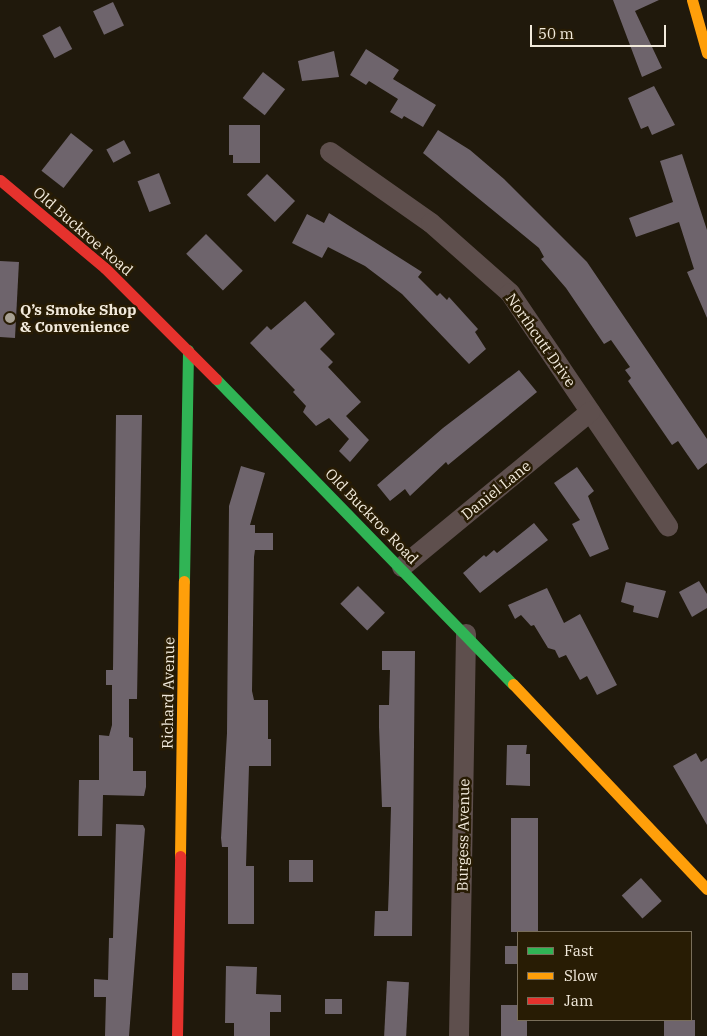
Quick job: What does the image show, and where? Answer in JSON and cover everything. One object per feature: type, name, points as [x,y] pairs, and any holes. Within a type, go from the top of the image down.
[{"type":"main road","points":[[698,3],[707,53]]},
{"type":"main road","name":"Old Buckroe Road","points":[[0,180],[105,268],[188,350],[402,567],[707,889]]},
{"type":"main road","name":"Richard Avenue","points":[[177,1036],[188,350]]},
{"type":"street","name":"Northcutt Drive","points":[[330,152],[431,222],[510,293],[668,526]]},
{"type":"street","name":"Daniel Lane","points":[[402,567],[590,412]]},
{"type":"street","name":"Burgess Avenue","points":[[459,1036],[466,634]]},
{"type":"building","points":[[613,0],[659,0],[635,11],[662,68],[642,77]]},
{"type":"building","points":[[113,2],[124,26],[104,35],[93,11]]},
{"type":"building","points":[[60,26],[72,49],[55,58],[42,35]]},
{"type":"building","points":[[366,49],[399,70],[393,79],[436,105],[423,127],[404,116],[402,119],[390,112],[398,99],[369,81],[366,85],[350,75]]},
{"type":"building","points":[[334,51],[339,77],[302,81],[298,61]]},
{"type":"building","points":[[263,72],[285,89],[265,115],[243,98]]},
{"type":"building","points":[[654,86],[675,125],[652,135],[648,126],[641,129],[628,98]]},
{"type":"building","points":[[229,125],[260,125],[260,163],[233,163],[233,155],[229,155]]},
{"type":"building","points":[[438,130],[470,150],[504,179],[587,262],[707,439],[707,463],[698,470],[678,441],[672,445],[628,381],[631,378],[625,370],[630,367],[611,340],[604,344],[566,288],[541,259],[544,257],[539,248],[423,153]]},
{"type":"building","points":[[71,133],[93,150],[64,188],[41,171]]},
{"type":"building","points":[[124,140],[131,153],[113,163],[106,149]]},
{"type":"building","points":[[682,154],[707,230],[707,318],[687,272],[694,269],[679,222],[636,237],[629,218],[673,202],[660,161]]},
{"type":"building","points":[[159,173],[171,204],[149,212],[138,181]]},
{"type":"building","points":[[267,174],[295,201],[275,222],[247,195]]},
{"type":"building","points":[[329,213],[422,272],[418,277],[437,296],[440,293],[447,300],[449,297],[478,329],[475,332],[486,349],[469,364],[402,294],[365,266],[328,247],[322,258],[292,243],[307,214],[324,223]]},
{"type":"building","points":[[206,234],[243,271],[223,291],[186,254]]},
{"type":"building","name":"Q’s Smoke Shop & Convenience","points":[[0,261],[19,262],[15,338],[0,337]]},
{"type":"building","points":[[305,301],[335,334],[320,349],[333,362],[328,367],[361,402],[346,416],[369,440],[350,462],[339,451],[349,439],[329,418],[316,426],[303,412],[306,406],[293,392],[295,390],[250,343],[267,326],[271,330]]},
{"type":"building","points":[[519,370],[537,392],[448,465],[446,462],[410,496],[405,489],[390,501],[377,485],[443,428]]},
{"type":"building","points":[[116,415],[142,415],[137,699],[129,699],[129,737],[133,738],[133,771],[146,771],[146,787],[144,796],[103,795],[102,836],[78,836],[79,780],[99,780],[99,735],[109,736],[112,725],[112,685],[106,685],[106,670],[113,670]]},
{"type":"building","points":[[241,466],[265,473],[250,525],[255,525],[255,533],[273,533],[273,550],[255,550],[254,557],[252,691],[254,700],[268,700],[268,739],[271,739],[271,766],[249,766],[246,866],[254,866],[254,924],[228,924],[228,847],[222,847],[221,838],[227,733],[229,506]]},
{"type":"building","points":[[577,467],[594,491],[588,496],[609,549],[590,557],[572,524],[580,520],[554,483]]},
{"type":"building","points":[[534,523],[548,540],[480,593],[463,573],[484,555],[486,557],[494,550],[497,553]]},
{"type":"building","points":[[699,581],[707,594],[707,608],[692,617],[679,592]]},
{"type":"building","points":[[626,582],[666,591],[658,618],[633,612],[634,606],[621,602]]},
{"type":"building","points":[[358,586],[385,613],[367,631],[340,604]]},
{"type":"building","points":[[547,588],[564,623],[580,614],[617,685],[597,695],[587,676],[580,680],[566,655],[559,658],[555,650],[548,648],[534,625],[531,626],[521,615],[515,619],[508,605]]},
{"type":"building","points":[[382,651],[415,651],[412,936],[374,936],[375,911],[388,911],[389,883],[391,807],[382,807],[379,705],[389,705],[390,670],[382,670]]},
{"type":"building","points":[[507,745],[527,745],[526,754],[530,754],[530,786],[506,785]]},
{"type":"building","points":[[696,753],[701,762],[707,758],[707,825],[673,766]]},
{"type":"building","points":[[511,818],[538,818],[538,931],[511,932]]},
{"type":"building","points":[[116,824],[143,825],[145,829],[129,1036],[105,1036],[106,997],[94,997],[94,979],[108,980],[109,938],[113,938]]},
{"type":"building","points":[[289,860],[313,860],[313,882],[289,882]]},
{"type":"building","points":[[641,878],[662,901],[642,918],[622,895]]},
{"type":"building","points":[[505,946],[517,946],[517,964],[505,964]]},
{"type":"building","points":[[226,966],[257,967],[256,994],[281,995],[281,1012],[270,1012],[270,1036],[234,1036],[234,1023],[225,1023]]},
{"type":"building","points":[[12,973],[28,973],[28,990],[12,990]]},
{"type":"building","points":[[387,981],[409,982],[406,1036],[384,1036]]},
{"type":"building","points":[[325,999],[342,999],[342,1014],[325,1014]]},
{"type":"building","points":[[501,1005],[517,1005],[517,1021],[527,1021],[527,1036],[501,1036]]},
{"type":"building","points":[[695,1020],[695,1036],[664,1036],[664,1021]]},
{"type":"traffic: fast","points":[[184,581],[188,350]]},
{"type":"traffic: fast","points":[[216,379],[513,684]]},
{"type":"traffic: slow","points":[[692,0],[707,53]]},
{"type":"traffic: slow","points":[[180,856],[184,581]]},
{"type":"traffic: slow","points":[[513,684],[707,889]]},
{"type":"traffic: jam","points":[[0,180],[105,268],[216,379]]},
{"type":"traffic: jam","points":[[177,1036],[180,856]]},
{"type":"place","name":"Q’s Smoke Shop & Convenience","points":[[10,318]]}]
